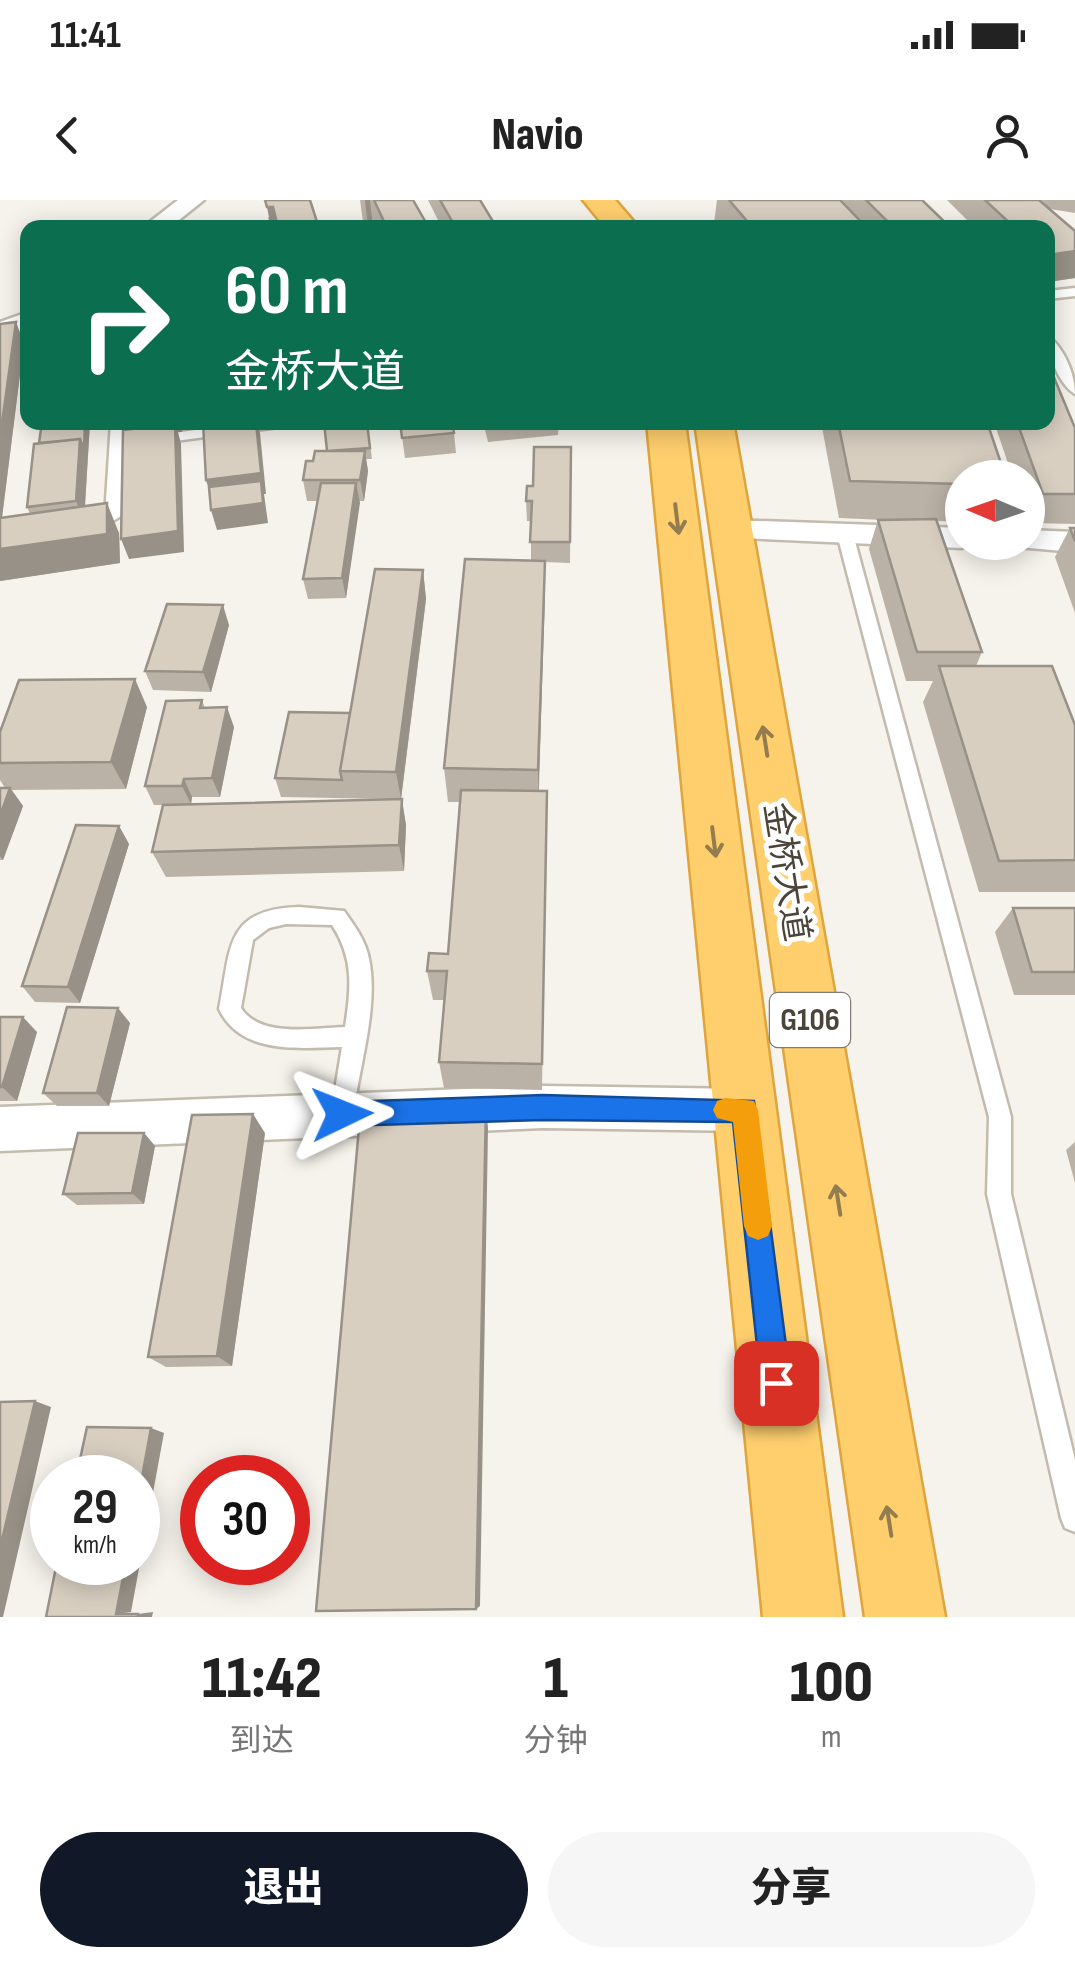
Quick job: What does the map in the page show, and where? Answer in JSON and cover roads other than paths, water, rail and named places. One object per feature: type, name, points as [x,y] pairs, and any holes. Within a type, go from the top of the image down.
[{"type":"highway","name":"金桥大道","points":[[667,430],[803,1617]]},
{"type":"highway","name":"金桥大道","points":[[715,430],[905,1617]]},
{"type":"street","points":[[164,220],[193,200]]},
{"type":"street","points":[[731,530],[945,537]]},
{"type":"street","points":[[1045,541],[1075,542]]},
{"type":"street","points":[[0,1129],[543,1108],[745,1110]]},
{"type":"lane","points":[[1055,354],[1075,390]]},
{"type":"lane","points":[[113,516],[118,430]]},
{"type":"lane","points":[[117,445],[227,430]]},
{"type":"lane","points":[[845,534],[1000,1117],[999,1194],[1075,1518]]},
{"type":"lane","points":[[342,1114],[352,1037],[360,964],[351,936],[337,917],[268,918],[250,928],[244,936],[230,1009],[240,1027],[256,1034],[352,1037]]}]
